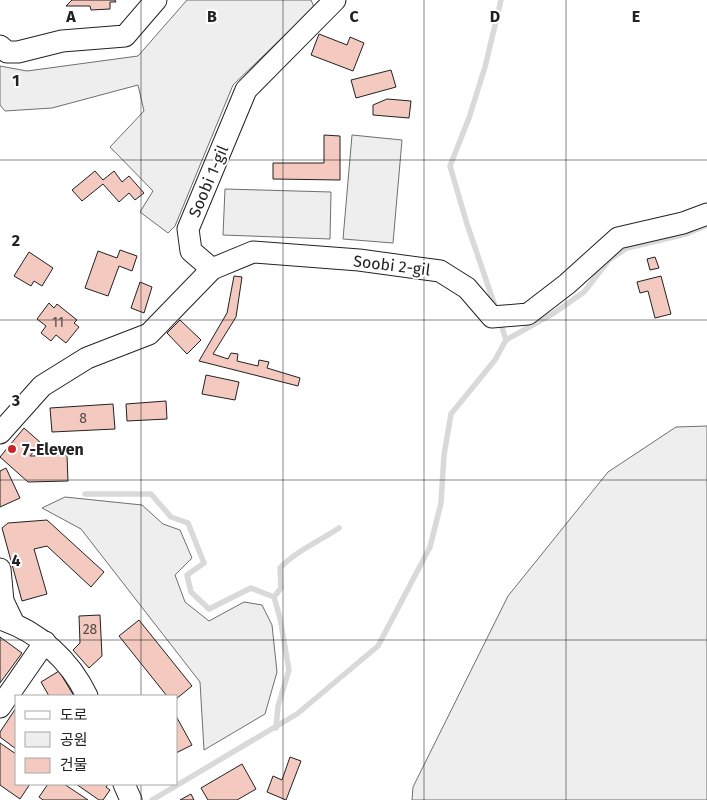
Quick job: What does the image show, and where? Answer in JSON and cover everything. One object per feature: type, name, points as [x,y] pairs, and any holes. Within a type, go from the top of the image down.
[{"type":"street","points":[[0,46],[6,52],[18,52],[62,41],[125,36],[156,0]]},
{"type":"street","name":"Soobi 1-gil","points":[[212,269],[192,251],[188,229],[246,90],[335,0]]},
{"type":"street","name":"Soobi 2-gil","points":[[212,269],[253,252],[359,260],[440,271],[467,288],[492,317],[528,314],[567,284],[618,238],[683,223],[707,214]]},
{"type":"street","points":[[0,433],[42,386],[87,358],[149,334],[212,269]]},
{"type":"street","points":[[0,569],[7,621],[45,642],[60,656],[86,695]]},
{"type":"street","points":[[0,707],[45,642]]},
{"type":"green space","points":[[187,0],[311,0],[314,7],[233,85],[175,226],[168,233],[140,212],[153,191],[110,147],[144,111],[138,85],[52,108],[5,111],[0,105],[0,66],[27,71],[138,56]]},
{"type":"green space","points":[[352,135],[402,140],[393,243],[343,239]]},
{"type":"green space","points":[[225,189],[331,192],[330,239],[223,235]]},
{"type":"green space","points":[[707,426],[707,800],[412,800],[413,787],[508,596],[608,472],[676,427]]},
{"type":"green space","points":[[65,497],[142,505],[163,524],[180,530],[192,558],[175,575],[185,602],[209,621],[244,602],[262,605],[272,625],[277,672],[265,714],[204,750],[200,682],[81,529],[42,508]]},
{"type":"building","points":[[72,0],[115,0],[116,2],[110,2],[110,9],[91,10],[90,6],[66,6]]},
{"type":"building","points":[[319,34],[347,45],[350,37],[364,43],[353,71],[311,55]]},
{"type":"building","points":[[391,70],[396,87],[356,98],[351,80]]},
{"type":"building","points":[[387,99],[411,101],[409,118],[373,115],[373,105]]},
{"type":"building","points":[[324,135],[340,136],[340,180],[273,179],[273,163],[324,163]]},
{"type":"building","points":[[95,171],[103,180],[114,171],[122,182],[129,176],[144,193],[135,200],[129,193],[119,202],[103,184],[82,201],[72,190]]},
{"type":"building","points":[[120,250],[137,256],[132,271],[119,266],[108,296],[85,288],[98,251],[117,258]]},
{"type":"building","points":[[29,252],[53,268],[42,286],[34,281],[31,286],[14,276]]},
{"type":"building","points":[[655,257],[659,268],[650,270],[647,259]]},
{"type":"building","points":[[234,276],[242,277],[236,317],[213,354],[228,359],[231,353],[238,354],[237,361],[258,366],[259,360],[269,362],[267,368],[300,378],[298,386],[199,361],[227,313]]},
{"type":"building","points":[[661,276],[671,314],[655,318],[648,291],[640,293],[637,282]]},
{"type":"building","points":[[140,282],[152,287],[144,313],[131,308]]},
{"type":"building","points":[[49,303],[54,308],[57,304],[77,320],[74,323],[79,327],[66,343],[56,335],[51,341],[41,333],[46,326],[37,319]]},
{"type":"building","points":[[180,320],[201,340],[187,354],[167,333]]},
{"type":"building","points":[[206,375],[239,382],[235,400],[202,394]]},
{"type":"building","points":[[166,401],[167,419],[127,421],[126,404]]},
{"type":"building","points":[[113,404],[115,429],[52,432],[50,408]]},
{"type":"building","points":[[24,428],[41,443],[30,456],[67,455],[68,481],[28,482],[0,457]]},
{"type":"building","points":[[6,468],[20,498],[0,507],[0,471]]},
{"type":"building","points":[[47,520],[104,572],[91,587],[47,546],[34,549],[47,594],[22,601],[2,528],[8,523]]},
{"type":"building","points":[[100,615],[102,656],[89,668],[73,650],[80,643],[79,616]]},
{"type":"building","points":[[139,620],[192,686],[178,697],[178,695],[166,695],[119,636]]},
{"type":"building","points":[[0,637],[22,653],[0,683]]},
{"type":"building","points":[[59,671],[73,695],[48,695],[41,682]]},
{"type":"building","points":[[15,710],[15,748],[0,737],[0,732]]},
{"type":"building","points":[[178,720],[192,745],[178,752]]},
{"type":"building","points":[[0,743],[15,753],[15,785],[29,785],[20,799],[0,785]]},
{"type":"building","points":[[290,757],[301,761],[286,800],[267,792],[273,776],[282,780]]},
{"type":"building","points":[[242,764],[256,789],[237,800],[208,800],[201,788]]},
{"type":"building","points":[[47,785],[66,785],[88,800],[43,800],[39,797]]},
{"type":"building","points":[[77,785],[107,785],[106,787],[110,790],[103,800],[99,800]]},
{"type":"building","points":[[191,794],[194,800],[180,800]]},
{"type":"waterway","points":[[497,312],[467,224],[450,166],[469,118],[485,67],[501,0]]},
{"type":"waterway","points":[[178,785],[297,714],[378,646],[430,547],[441,503],[444,455],[451,414],[495,360],[506,340],[554,313],[584,292],[609,260],[627,248],[686,234],[705,226]]},
{"type":"waterway","points":[[500,321],[506,340]]},
{"type":"waterway","points":[[85,494],[151,494],[171,517],[188,523],[204,563],[187,575],[191,592],[209,609],[251,588],[274,597],[280,618],[289,670],[278,706],[276,728]]},
{"type":"waterway","points":[[274,597],[281,588],[280,568],[301,551],[339,528]]},
{"type":"waterway","points":[[152,800],[177,785]]},
{"type":"place","name":"7-Eleven","points":[[12,449]]}]
